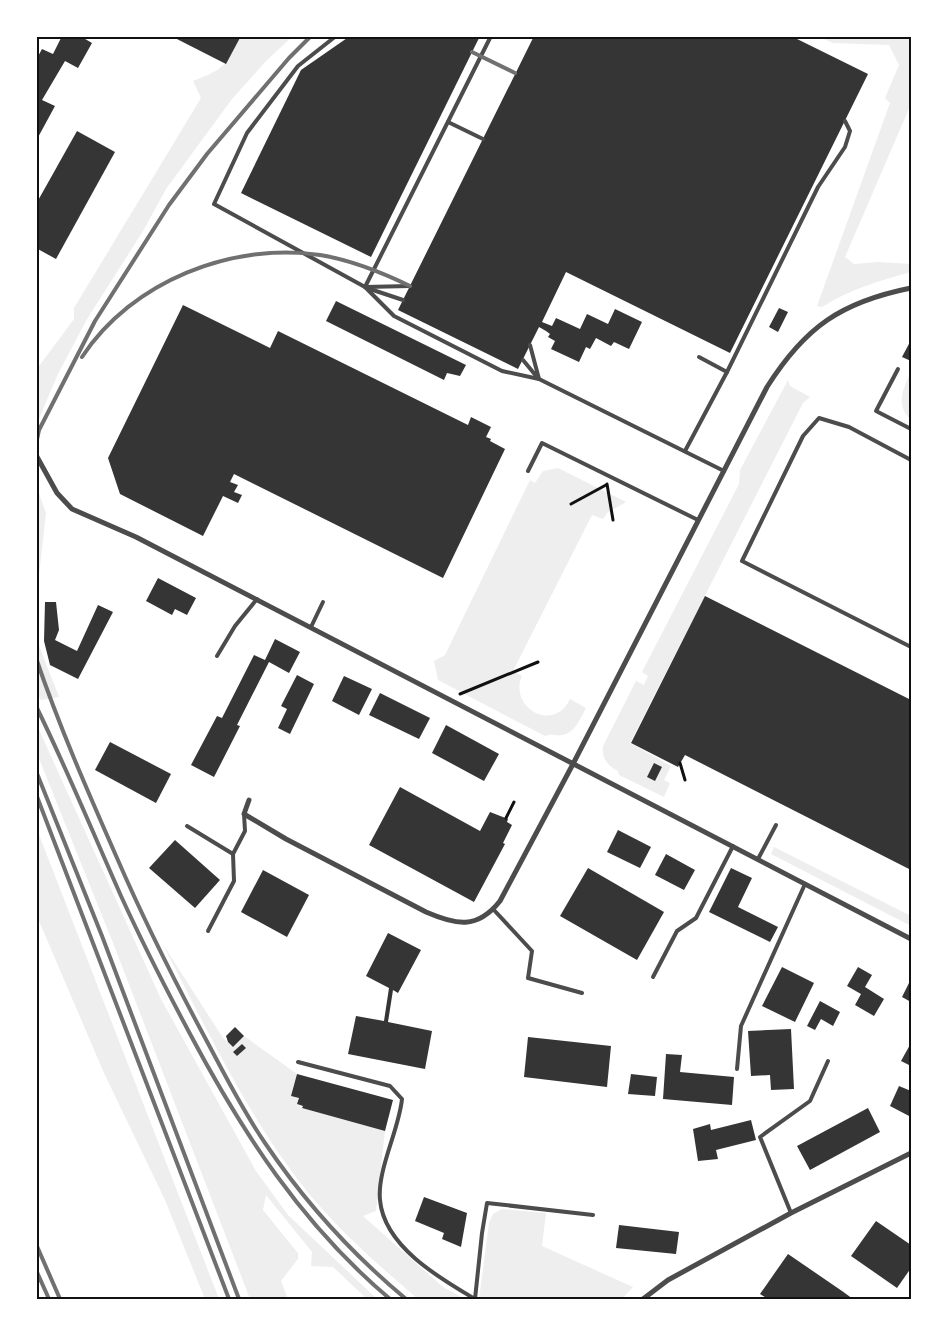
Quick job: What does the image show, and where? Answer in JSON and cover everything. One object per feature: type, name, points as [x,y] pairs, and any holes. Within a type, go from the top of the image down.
[{"type":"street","points":[[249,800],[244,814],[286,839],[446,921],[469,923],[483,918],[493,909],[574,764],[767,387],[783,362],[806,336],[831,316],[883,293],[911,288]]},
{"type":"street","points":[[36,455],[56,493],[72,509],[136,537],[257,599],[911,939]]},
{"type":"street","points":[[643,1299],[668,1280],[791,1213],[911,1152]]},
{"type":"lane","points":[[336,36],[298,66],[247,133],[214,204],[365,288],[403,300]]},
{"type":"lane","points":[[365,288],[491,36]]},
{"type":"lane","points":[[685,452],[727,372],[818,187],[845,147],[850,131],[845,121]]},
{"type":"lane","points":[[448,122],[483,139]]},
{"type":"lane","points":[[365,288],[410,286]]},
{"type":"lane","points":[[365,288],[394,316],[502,371],[539,379],[724,471]]},
{"type":"lane","points":[[530,345],[539,379]]},
{"type":"lane","points":[[699,357],[727,372]]},
{"type":"lane","points":[[523,360],[539,379]]},
{"type":"lane","points":[[898,369],[876,411],[911,429]]},
{"type":"lane","points":[[911,460],[849,427],[819,418],[803,436],[742,561],[911,647]]},
{"type":"lane","points":[[528,471],[542,444],[698,520]]},
{"type":"lane","points":[[217,656],[236,626],[257,599]]},
{"type":"lane","points":[[311,627],[323,602]]},
{"type":"lane","points":[[208,931],[234,881],[233,854],[245,831],[244,814]]},
{"type":"lane","points":[[187,826],[233,854]]},
{"type":"lane","points":[[758,859],[776,826]]},
{"type":"lane","points":[[653,977],[677,931],[696,918],[733,846]]},
{"type":"lane","points":[[737,1069],[741,1026],[805,884]]},
{"type":"lane","points":[[493,909],[532,951],[528,978],[582,993]]},
{"type":"lane","points":[[791,1213],[760,1137],[810,1101],[828,1061]]},
{"type":"lane","points":[[298,1062],[390,1086],[402,1099],[380,1200],[385,1219],[403,1247],[418,1262],[475,1299],[487,1203],[593,1215]]},
{"type":"path","points":[[610,477],[606,486],[612,520]]},
{"type":"path","points":[[571,504],[606,486]]},
{"type":"path","points":[[449,698],[538,662]]},
{"type":"path","points":[[680,763],[685,780]]},
{"type":"path","points":[[506,818],[514,802]]},
{"type":"shaded area","points":[[241,36],[293,36],[267,60],[232,99],[166,189],[143,231],[86,321],[58,374],[38,421],[36,370],[74,319],[74,308],[201,98],[193,81],[212,73],[223,65],[232,54]]},
{"type":"shaded area","points":[[817,36],[911,36],[911,104],[845,257],[854,264],[878,262],[911,264],[911,272],[854,290],[822,307],[817,306],[890,103],[885,98],[899,65],[889,45],[833,43]]},
{"type":"shaded area","points":[[911,372],[911,420],[903,409],[902,397],[905,384]]},
{"type":"shaded area","points":[[788,380],[790,386],[810,397],[803,403],[630,743],[671,766],[664,780],[670,783],[664,797],[619,775],[618,771],[606,761],[603,754],[603,746],[636,681],[644,685],[648,676],[642,672],[739,484],[740,470]]},
{"type":"shaded area","points":[[558,468],[626,502],[607,513],[603,519],[592,515],[513,671],[522,676],[519,687],[521,698],[535,712],[544,715],[554,715],[563,709],[570,699],[586,708],[577,725],[567,734],[545,736],[438,680],[434,661],[445,655],[530,480],[535,483],[543,471]]},
{"type":"shaded area","points":[[36,485],[46,513],[36,602]]},
{"type":"shaded area","points":[[36,638],[59,697],[41,700],[36,691]]},
{"type":"shaded area","points":[[36,723],[161,999],[256,1171],[288,1215],[377,1299],[367,1299],[333,1267],[311,1266],[312,1252],[266,1195],[263,1210],[298,1253],[298,1259],[281,1281],[288,1299],[250,1299],[115,948],[36,751]]},
{"type":"shaded area","points":[[36,827],[219,1299],[205,1299],[165,1200],[104,1073],[36,914]]},
{"type":"shaded area","points":[[774,847],[911,916],[911,926],[771,854]]},
{"type":"shaded area","points":[[162,943],[223,1038],[233,1047],[244,1036],[297,1074],[291,1096],[299,1098],[297,1104],[302,1108],[385,1131],[376,1211],[363,1216],[443,1287],[465,1299],[418,1299],[353,1241],[317,1203],[272,1143],[232,1078]]},
{"type":"shaded area","points":[[502,1209],[546,1213],[542,1246],[633,1287],[622,1299],[479,1299],[489,1223],[493,1214]]},
{"type":"building","points":[[62,36],[80,36],[92,43],[78,68],[65,61],[42,100],[55,106],[36,141],[36,60],[42,49],[53,54]]},
{"type":"building","points":[[171,36],[241,36],[226,64]]},
{"type":"building","points":[[350,36],[480,36],[371,257],[241,193],[301,70]]},
{"type":"building","points":[[534,36],[791,36],[868,74],[730,353],[566,272],[542,322],[552,326],[556,318],[580,329],[587,314],[608,324],[615,309],[642,322],[629,349],[614,342],[611,346],[596,338],[590,349],[586,347],[579,362],[551,349],[555,341],[548,337],[550,334],[539,327],[518,369],[398,310]]},
{"type":"building","points":[[77,131],[115,152],[56,259],[36,248],[36,204]]},
{"type":"building","points":[[336,301],[466,365],[460,376],[447,373],[444,380],[326,321]]},
{"type":"building","points":[[183,305],[270,348],[278,331],[468,425],[471,417],[491,427],[486,437],[505,449],[443,578],[234,474],[230,482],[238,485],[234,492],[242,495],[238,503],[223,496],[203,536],[120,494],[108,458]]},
{"type":"building","points":[[779,308],[788,312],[778,332],[769,327]]},
{"type":"building","points":[[911,340],[911,361],[902,357]]},
{"type":"building","points":[[158,578],[196,598],[187,615],[175,609],[172,615],[146,601]]},
{"type":"building","points":[[705,596],[911,700],[911,870],[685,755],[678,767],[631,743]]},
{"type":"building","points":[[45,602],[56,602],[59,630],[55,640],[77,651],[98,605],[113,612],[78,679],[50,665],[44,641]]},
{"type":"building","points":[[275,639],[300,652],[289,673],[269,662],[237,725],[240,726],[214,777],[191,765],[217,716],[222,718],[254,655],[265,660]]},
{"type":"building","points":[[297,675],[314,684],[290,734],[278,728],[287,709],[281,706]]},
{"type":"building","points":[[344,676],[372,689],[359,715],[332,701]]},
{"type":"building","points":[[380,693],[430,718],[419,739],[369,715]]},
{"type":"building","points":[[446,725],[499,754],[484,781],[432,753]]},
{"type":"building","points":[[110,742],[171,774],[156,803],[95,770]]},
{"type":"building","points":[[654,763],[662,767],[655,781],[647,777]]},
{"type":"building","points":[[400,787],[480,831],[490,812],[508,819],[507,822],[512,825],[503,843],[505,844],[474,902],[369,845]]},
{"type":"building","points":[[618,830],[651,847],[640,868],[607,852]]},
{"type":"building","points":[[175,840],[220,880],[195,908],[149,868]]},
{"type":"building","points":[[666,854],[695,870],[684,890],[655,875]]},
{"type":"building","points":[[588,868],[664,912],[637,960],[560,916]]},
{"type":"building","points":[[731,868],[752,878],[738,907],[778,927],[770,942],[709,912]]},
{"type":"building","points":[[263,870],[309,895],[287,937],[241,912]]},
{"type":"building","points":[[388,933],[421,950],[398,993],[393,990],[388,1022],[432,1031],[425,1069],[348,1054],[356,1016],[384,1021],[389,988],[366,976]]},
{"type":"building","points":[[782,967],[814,983],[795,1022],[762,1006]]},
{"type":"building","points":[[858,967],[872,975],[865,987],[884,999],[874,1016],[855,1005],[861,994],[847,986]]},
{"type":"building","points":[[911,979],[911,1002],[902,997]]},
{"type":"building","points":[[820,1001],[840,1012],[833,1026],[821,1019],[815,1030],[807,1026]]},
{"type":"building","points":[[235,1027],[244,1036],[233,1047],[228,1042],[226,1036]]},
{"type":"building","points":[[791,1029],[794,1089],[771,1090],[770,1075],[751,1076],[748,1031]]},
{"type":"building","points":[[528,1037],[611,1046],[607,1087],[524,1077]]},
{"type":"building","points":[[911,1043],[911,1066],[901,1061]]},
{"type":"building","points":[[242,1044],[246,1048],[237,1056],[233,1052]]},
{"type":"building","points":[[666,1054],[682,1055],[680,1072],[734,1077],[732,1105],[663,1099]]},
{"type":"building","points":[[297,1074],[393,1100],[385,1131],[302,1108],[303,1106],[297,1104],[299,1098],[291,1096]]},
{"type":"building","points":[[631,1074],[657,1077],[655,1096],[628,1094]]},
{"type":"building","points":[[899,1086],[911,1091],[911,1117],[890,1106]]},
{"type":"building","points":[[868,1108],[880,1132],[810,1170],[797,1146]]},
{"type":"building","points":[[751,1120],[756,1140],[716,1150],[718,1159],[698,1161],[693,1129],[710,1124],[711,1130]]},
{"type":"building","points":[[424,1197],[467,1213],[461,1247],[442,1239],[444,1233],[415,1221]]},
{"type":"building","points":[[876,1221],[911,1245],[911,1268],[897,1288],[851,1256]]},
{"type":"building","points":[[619,1225],[679,1232],[676,1254],[616,1248]]},
{"type":"building","points":[[788,1254],[853,1299],[768,1299],[760,1294]]},
{"type":"railway","points":[[36,444],[39,430],[95,321],[169,205],[207,154],[289,58],[311,36]]},
{"type":"railway","points":[[472,52],[515,73]]},
{"type":"railway","points":[[82,357],[103,330],[128,307],[156,288],[187,273],[219,262],[253,255],[287,253],[320,255],[366,267],[410,286]]},
{"type":"railway","points":[[36,658],[74,759],[137,903],[180,990],[240,1103],[256,1130],[296,1186],[348,1245],[406,1299]]},
{"type":"railway","points":[[36,706],[137,930],[162,981],[230,1106],[276,1175],[302,1208],[358,1270],[390,1299]]},
{"type":"railway","points":[[36,771],[102,936],[239,1299]]},
{"type":"railway","points":[[36,794],[229,1299]]},
{"type":"railway","points":[[36,1244],[60,1299]]},
{"type":"railway","points":[[36,1270],[49,1299]]}]
